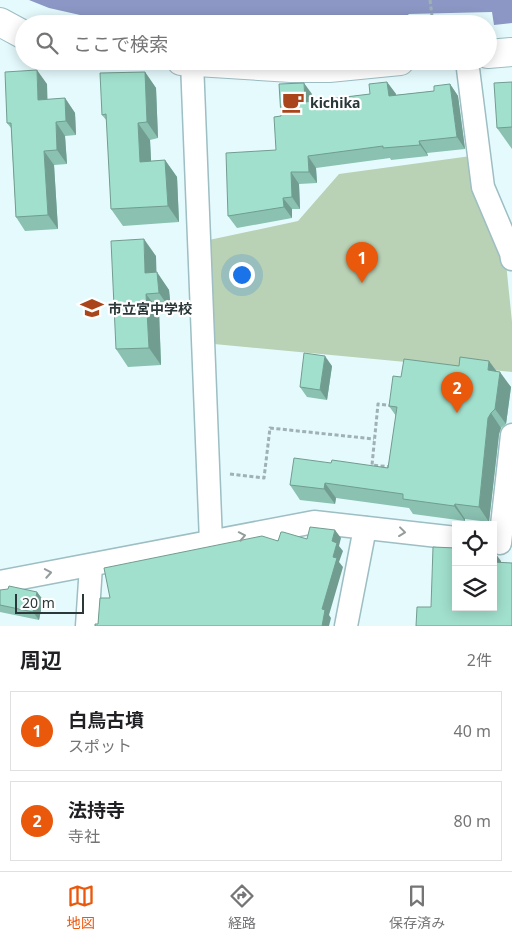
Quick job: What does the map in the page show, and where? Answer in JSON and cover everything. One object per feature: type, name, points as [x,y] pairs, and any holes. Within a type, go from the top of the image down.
[{"type":"street","points":[[0,22],[15,30]]},
{"type":"street","points":[[497,53],[512,52]]},
{"type":"street","points":[[187,70],[211,542]]},
{"type":"street","points":[[468,70],[483,187],[512,252],[512,259]]},
{"type":"street","points":[[502,543],[512,435]]},
{"type":"street","points":[[0,582],[314,522],[452,538]]},
{"type":"street","points":[[346,626],[365,528]]},
{"type":"street","points":[[86,626],[90,566]]},
{"type":"path","points":[[430,0],[432,15]]},
{"type":"path","points":[[371,475],[378,404],[396,406]]},
{"type":"path","points":[[208,472],[264,478],[270,428],[374,439]]},
{"type":"path","points":[[372,465],[398,468]]},
{"type":"green space","points":[[471,156],[505,253],[512,322],[512,372],[214,344],[209,240],[298,221],[339,174]]},
{"type":"water","points":[[29,0],[512,0],[512,23],[497,25],[497,15],[492,15],[492,12],[408,15],[80,15],[49,8]]},
{"type":"building","points":[[37,70],[38,100],[65,98],[66,121],[56,122],[57,150],[44,151],[48,215],[16,217],[11,123],[7,123],[5,72]]},
{"type":"building","points":[[145,72],[147,122],[138,123],[140,162],[165,160],[168,206],[111,209],[106,114],[102,115],[100,73]]},
{"type":"building","points":[[387,82],[389,96],[434,91],[434,86],[450,84],[457,137],[419,141],[420,145],[383,148],[383,146],[308,156],[309,172],[291,172],[292,197],[283,198],[284,207],[228,216],[226,153],[276,150],[274,117],[281,116],[279,84],[304,83],[305,102],[370,94],[369,84]]},
{"type":"building","points":[[512,82],[512,127],[497,128],[494,83]]},
{"type":"building","points":[[144,239],[145,273],[157,272],[159,293],[146,294],[149,348],[116,349],[111,241]]},
{"type":"building","points":[[304,353],[325,356],[320,390],[300,387]]},
{"type":"building","points":[[460,357],[489,361],[488,370],[500,372],[495,409],[488,418],[479,507],[455,504],[454,506],[403,499],[403,494],[325,483],[324,489],[290,485],[294,458],[331,463],[332,460],[388,468],[397,407],[389,406],[393,376],[401,377],[404,359],[459,366]]},
{"type":"building","points":[[310,527],[335,530],[332,541],[337,543],[333,557],[337,558],[322,609],[325,610],[322,626],[95,626],[95,624],[98,624],[100,598],[110,598],[104,568],[262,536],[278,541],[281,532],[307,539]]},
{"type":"building","points":[[433,547],[452,548],[452,611],[497,611],[497,562],[512,563],[512,626],[416,626],[417,607],[431,607]]},
{"type":"building","points":[[9,586],[37,592],[33,612],[0,605],[0,590],[8,589]]},
{"type":"place","name":"kichika","points":[[293,102]]},
{"type":"place","name":"白鳥古墳","points":[[362,283]]},
{"type":"place","name":"市立宮中学校","points":[[92,308]]},
{"type":"place","name":"法持寺","points":[[457,413]]}]
